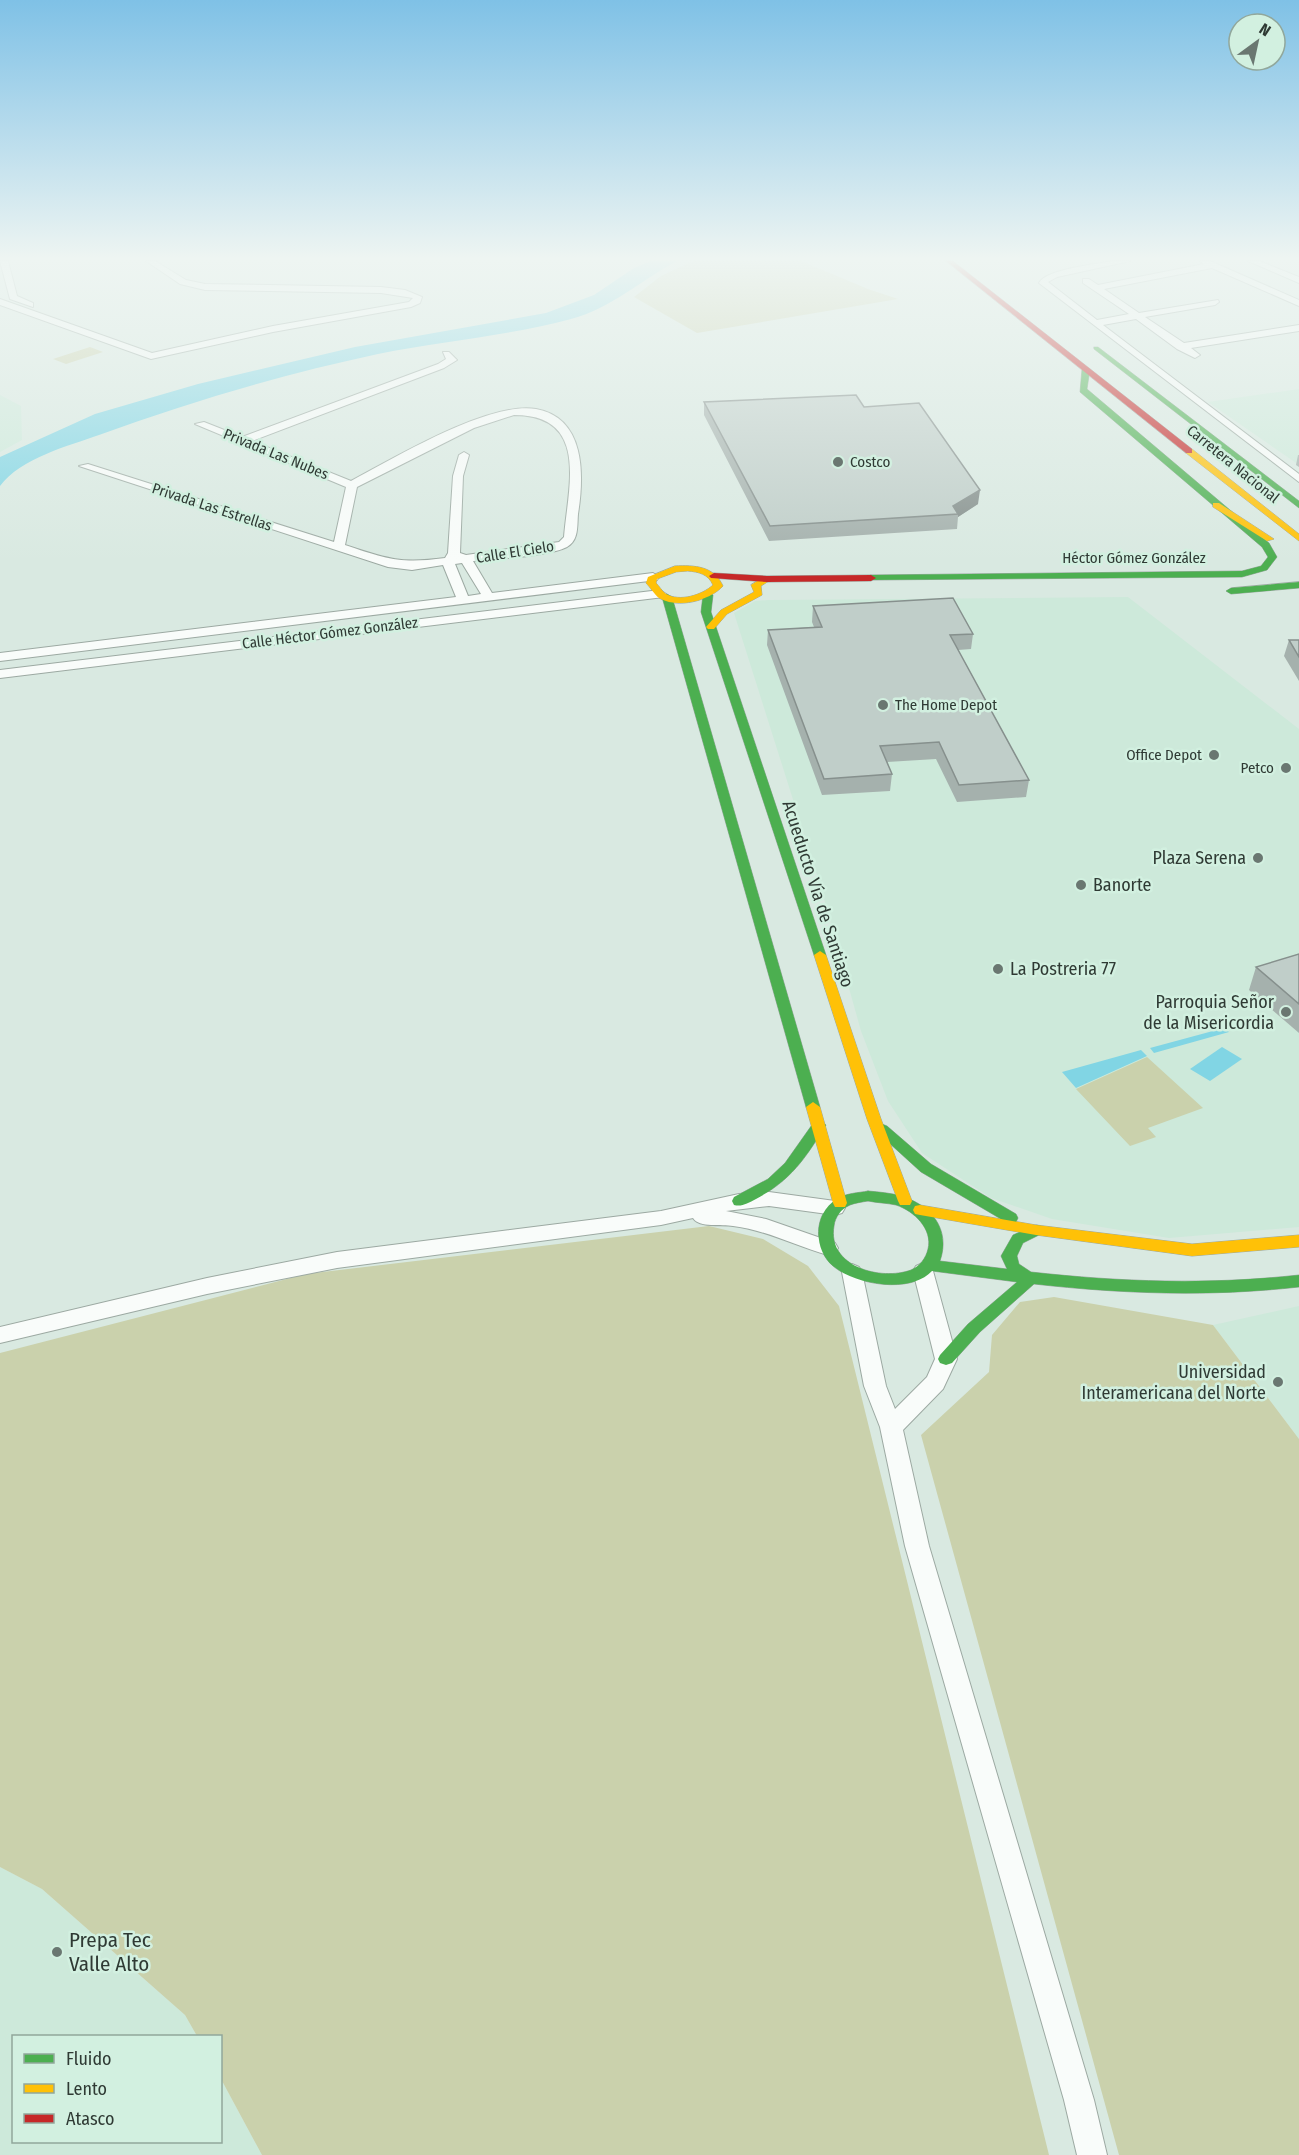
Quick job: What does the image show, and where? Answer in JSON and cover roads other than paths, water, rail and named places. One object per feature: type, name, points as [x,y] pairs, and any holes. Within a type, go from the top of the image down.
[{"type":"main road","name":"Carretera Nacional","points":[[1077,362],[1299,538]]},
{"type":"main road","name":"Carretera Nacional","points":[[1114,362],[1299,505]]},
{"type":"main road","name":"Héctor Gómez González","points":[[653,578],[665,571],[686,568],[714,576],[767,579],[1242,574],[1256,571],[1271,563],[1273,557],[1266,544],[1216,505],[1083,390],[1086,369]]},
{"type":"main road","points":[[1134,377],[1154,379],[1156,371]]},
{"type":"main road","points":[[1216,505],[1254,527],[1286,550]]},
{"type":"main road","name":"Acueducto Vía de Santiago","points":[[714,576],[718,581],[711,593],[706,612],[874,1119],[905,1201]]},
{"type":"main road","points":[[653,578],[651,583],[663,595],[819,1125],[838,1205]]},
{"type":"main road","points":[[764,593],[756,585],[767,579]]},
{"type":"main road","points":[[1221,591],[1299,585]]},
{"type":"main road","points":[[663,595],[688,599],[711,593],[764,593]]},
{"type":"main road","points":[[711,627],[723,612],[764,593]]},
{"type":"main road","points":[[874,1119],[899,1147],[956,1189],[1036,1230]]},
{"type":"main road","points":[[739,1201],[773,1183],[819,1125]]},
{"type":"main road","points":[[868,1196],[905,1201],[931,1220],[939,1237],[937,1255],[926,1268],[908,1278],[889,1280],[870,1278],[852,1272],[837,1262],[824,1236],[826,1224],[838,1205],[868,1196]]},
{"type":"main road","points":[[920,1210],[1036,1230],[1192,1250],[1299,1241]]},
{"type":"main road","points":[[1030,1279],[1013,1267],[1009,1256],[1018,1239],[1036,1230]]},
{"type":"main road","points":[[926,1268],[1030,1279],[1196,1290],[1256,1288],[1299,1281]]},
{"type":"main road","points":[[946,1359],[974,1328],[1030,1279]]},
{"type":"street","points":[[242,441],[449,362]]},
{"type":"street","points":[[1144,362],[1299,479]]},
{"type":"street","name":"Calle El Cielo","points":[[339,547],[402,566],[451,558],[466,560],[563,544],[570,538],[577,463],[572,445],[552,417],[524,411],[480,421],[352,484]]},
{"type":"street","name":"Privada Las Nubes","points":[[200,424],[352,484]]},
{"type":"street","points":[[464,455],[458,476],[451,558],[464,599]]},
{"type":"street","name":"Privada Las Estrellas","points":[[84,466],[339,547]]},
{"type":"street","points":[[339,547],[352,484]]},
{"type":"street","points":[[466,560],[488,596]]},
{"type":"street","points":[[456,578],[475,575]]},
{"type":"street","name":"Calle Héctor Gómez González","points":[[0,657],[488,596],[653,578]]},
{"type":"street","name":"Calle Héctor Gómez González","points":[[0,674],[663,595]]},
{"type":"street","points":[[224,630],[229,645]]},
{"type":"street","points":[[0,1335],[207,1286],[337,1260],[661,1218],[739,1201],[770,1199],[838,1205]]},
{"type":"street","points":[[661,1218],[722,1216],[761,1222],[828,1248]]},
{"type":"street","points":[[891,1427],[936,1383],[946,1359],[926,1268]]},
{"type":"street","points":[[852,1272],[875,1386],[891,1427],[917,1546],[1092,2155]]},
{"type":"water","points":[[293,362],[345,362],[237,390],[73,444],[32,460],[9,476],[0,486],[0,457],[95,414],[198,384]]},
{"type":"water","points":[[1224,1028],[1229,1032],[1154,1053],[1150,1048]]},
{"type":"water","points":[[1222,1047],[1242,1059],[1210,1081],[1190,1069]]},
{"type":"water","points":[[1141,1050],[1147,1056],[1076,1088],[1062,1072]]},
{"type":"place","name":"Costco","points":[[838,462]]},
{"type":"place","name":"The Home Depot","points":[[883,705]]},
{"type":"place","name":"Office Depot","points":[[1214,755]]},
{"type":"place","name":"Petco","points":[[1286,768]]},
{"type":"place","name":"Plaza Serena","points":[[1258,858]]},
{"type":"place","name":"Banorte","points":[[1081,885]]},
{"type":"place","name":"La Postreria 77","points":[[998,969]]},
{"type":"place","name":"Parroquia Señor de la Misericordia","points":[[1286,1012]]},
{"type":"place","name":"Universidad Interamericana del Norte","points":[[1278,1382]]},
{"type":"place","name":"Prepa Tec Valle Alto","points":[[57,1952]]}]
